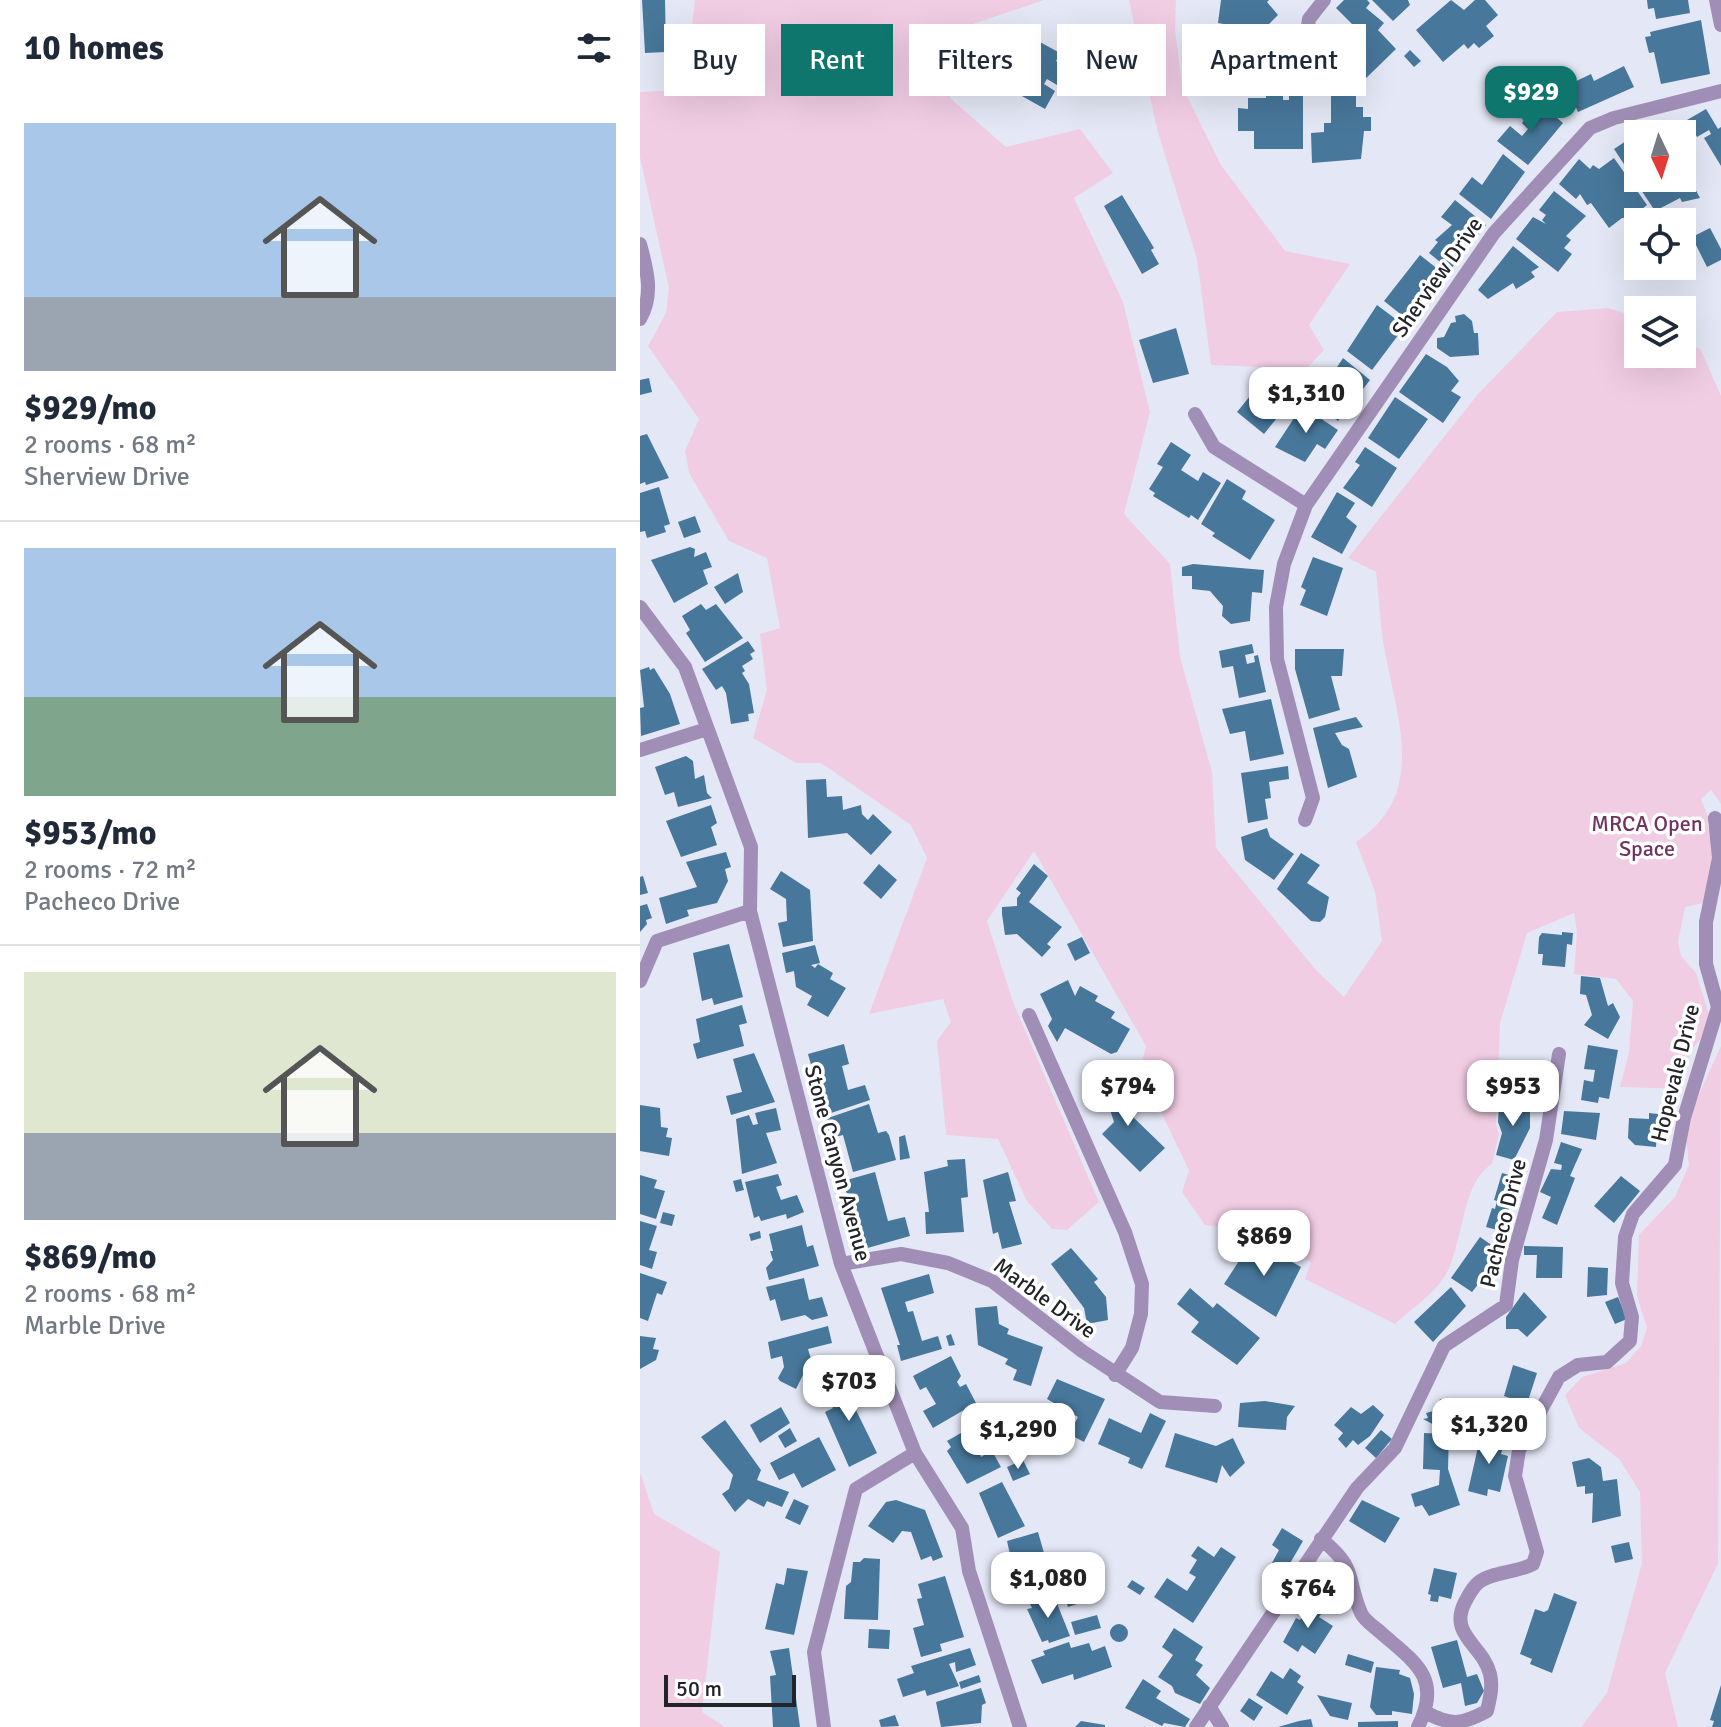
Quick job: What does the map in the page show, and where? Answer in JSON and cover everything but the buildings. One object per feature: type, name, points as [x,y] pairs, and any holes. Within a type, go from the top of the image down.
[{"type":"street","points":[[1308,24],[1324,0]]},
{"type":"street","points":[[1716,0],[1721,25]]},
{"type":"street","name":"Sherview Drive","points":[[1305,820],[1313,798],[1277,659],[1276,607],[1284,564],[1306,505],[1494,233],[1590,128],[1614,118],[1721,91]]},
{"type":"street","points":[[640,244],[648,274],[649,304],[640,319]]},
{"type":"street","points":[[1195,414],[1214,447],[1306,505]]},
{"type":"street","name":"Stone Canyon Avenue","points":[[640,607],[685,667],[751,847],[750,911],[841,1264],[915,1453],[962,1528],[969,1571],[1020,1727]]},
{"type":"street","points":[[640,750],[707,729]]},
{"type":"street","name":"Hopevale Drive","points":[[1425,1712],[1447,1724],[1464,1724],[1487,1711],[1492,1691],[1489,1671],[1460,1629],[1458,1618],[1477,1583],[1496,1575],[1516,1573],[1533,1564],[1537,1552],[1515,1476],[1519,1450],[1559,1377],[1578,1365],[1607,1362],[1630,1341],[1632,1317],[1622,1283],[1625,1237],[1633,1214],[1675,1165],[1684,1118],[1718,1007],[1706,964],[1706,922],[1719,858],[1715,818]]},
{"type":"street","points":[[640,981],[657,941],[750,911]]},
{"type":"street","points":[[1029,1015],[1125,1232],[1142,1284],[1141,1314],[1132,1348],[1115,1375]]},
{"type":"street","name":"Pacheco Drive","points":[[1196,1727],[1357,1488],[1395,1448],[1444,1346],[1506,1305],[1512,1260],[1546,1140],[1559,1054]]},
{"type":"street","name":"Marble Drive","points":[[841,1264],[901,1254],[948,1263],[992,1281],[1115,1375],[1160,1402],[1215,1406]]},
{"type":"street","points":[[824,1727],[814,1652],[856,1489],[915,1453]]},
{"type":"street","points":[[1321,1539],[1341,1555],[1354,1579],[1362,1615],[1419,1667],[1429,1693],[1418,1727]]},
{"type":"street","points":[[1209,1706],[1222,1727]]},
{"type":"green space","name":"MRCA Open Space","points":[[695,0],[1044,0],[973,24],[909,24],[909,96],[950,96],[1006,147],[1080,129],[1113,173],[1074,198],[1123,302],[1150,412],[1124,514],[1170,564],[1180,657],[1212,772],[1216,848],[1316,970],[1344,997],[1382,941],[1375,892],[1356,842],[1378,823],[1392,802],[1400,780],[1402,756],[1396,705],[1383,642],[1376,572],[1348,558],[1478,394],[1557,312],[1609,308],[1624,313],[1624,368],[1696,368],[1696,347],[1701,350],[1721,396],[1721,804],[1711,790],[1701,799],[1709,819],[1707,824],[1712,843],[1709,873],[1703,903],[1685,907],[1678,942],[1681,956],[1696,973],[1710,1018],[1707,1032],[1690,1051],[1681,1089],[1620,1087],[1629,1053],[1633,1001],[1616,979],[1574,974],[1577,931],[1574,913],[1527,933],[1500,1023],[1496,1124],[1499,1134],[1492,1164],[1474,1185],[1445,1276],[1429,1295],[1395,1324],[1305,1279],[1311,1262],[1250,1231],[1205,1225],[1182,1192],[1189,1170],[1140,1069],[1146,1046],[1034,851],[987,921],[1013,1002],[1099,1202],[1067,1230],[1052,1229],[1027,1201],[998,1139],[946,1135],[937,1041],[951,1022],[943,999],[869,1014],[927,858],[911,825],[821,763],[796,763],[753,738],[767,690],[760,634],[780,628],[767,558],[729,541],[689,473],[685,451],[699,419],[648,346],[666,313],[669,288],[640,157],[640,92],[664,91],[664,96],[765,96],[765,24],[692,24]]},
{"type":"green space","points":[[1129,0],[1176,0],[1175,30],[1182,96],[1187,96],[1221,165],[1285,251],[1350,264],[1309,325],[1324,350],[1306,369],[1211,365],[1197,259],[1150,96],[1166,96],[1166,24],[1134,24]]},
{"type":"green space","points":[[1721,1046],[1718,1564],[1665,1673],[1678,1727],[1581,1727],[1607,1693],[1642,1563],[1640,1492],[1619,1459],[1579,1428],[1565,1395],[1582,1377],[1626,1363],[1641,1346],[1647,1328],[1637,1296],[1639,1235],[1675,1197],[1689,1165],[1685,1132],[1688,1118]]},
{"type":"green space","points":[[640,1472],[654,1514],[720,1552],[702,1712],[725,1727],[640,1727]]}]
